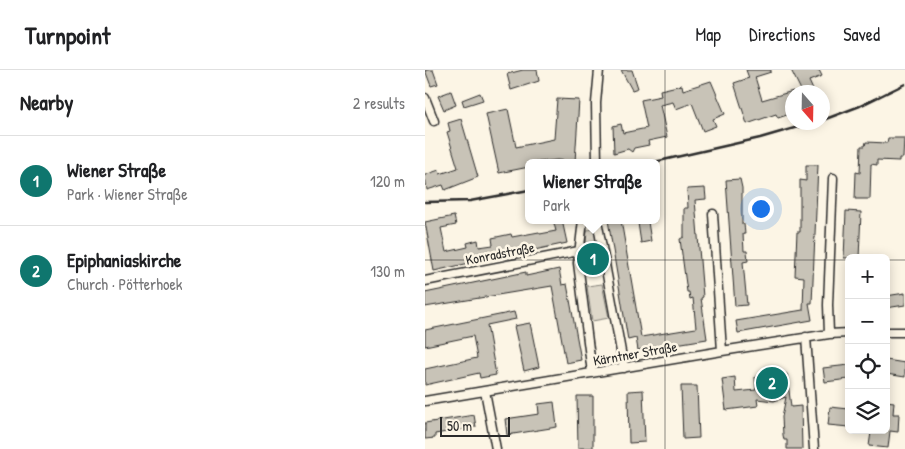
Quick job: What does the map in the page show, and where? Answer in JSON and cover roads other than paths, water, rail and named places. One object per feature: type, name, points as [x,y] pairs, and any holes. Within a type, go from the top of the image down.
[{"type":"street","points":[[597,159],[596,103],[599,70]]},
{"type":"street","points":[[425,98],[434,121]]},
{"type":"street","points":[[829,334],[828,288],[833,178]]},
{"type":"street","points":[[713,214],[723,351]]},
{"type":"street","points":[[582,224],[579,251],[581,287],[592,373]]},
{"type":"street","points":[[598,224],[624,368]]},
{"type":"street","name":"Konradstraße","points":[[425,281],[579,251]]},
{"type":"street","points":[[890,332],[905,332]]},
{"type":"street","name":"Kärntner Straße","points":[[425,402],[485,390],[806,337],[845,333]]},
{"type":"street","points":[[806,337],[814,449]]},
{"type":"street","points":[[485,390],[496,449]]},
{"type":"railway","points":[[830,117],[860,106],[905,84]]},
{"type":"railway","points":[[660,161],[788,130]]},
{"type":"railway","points":[[425,202],[470,201],[525,191]]},
{"type":"place","name":"Wiener Straße","points":[[593,259]]},
{"type":"place","name":"Epiphaniaskirche","points":[[772,383]]}]
